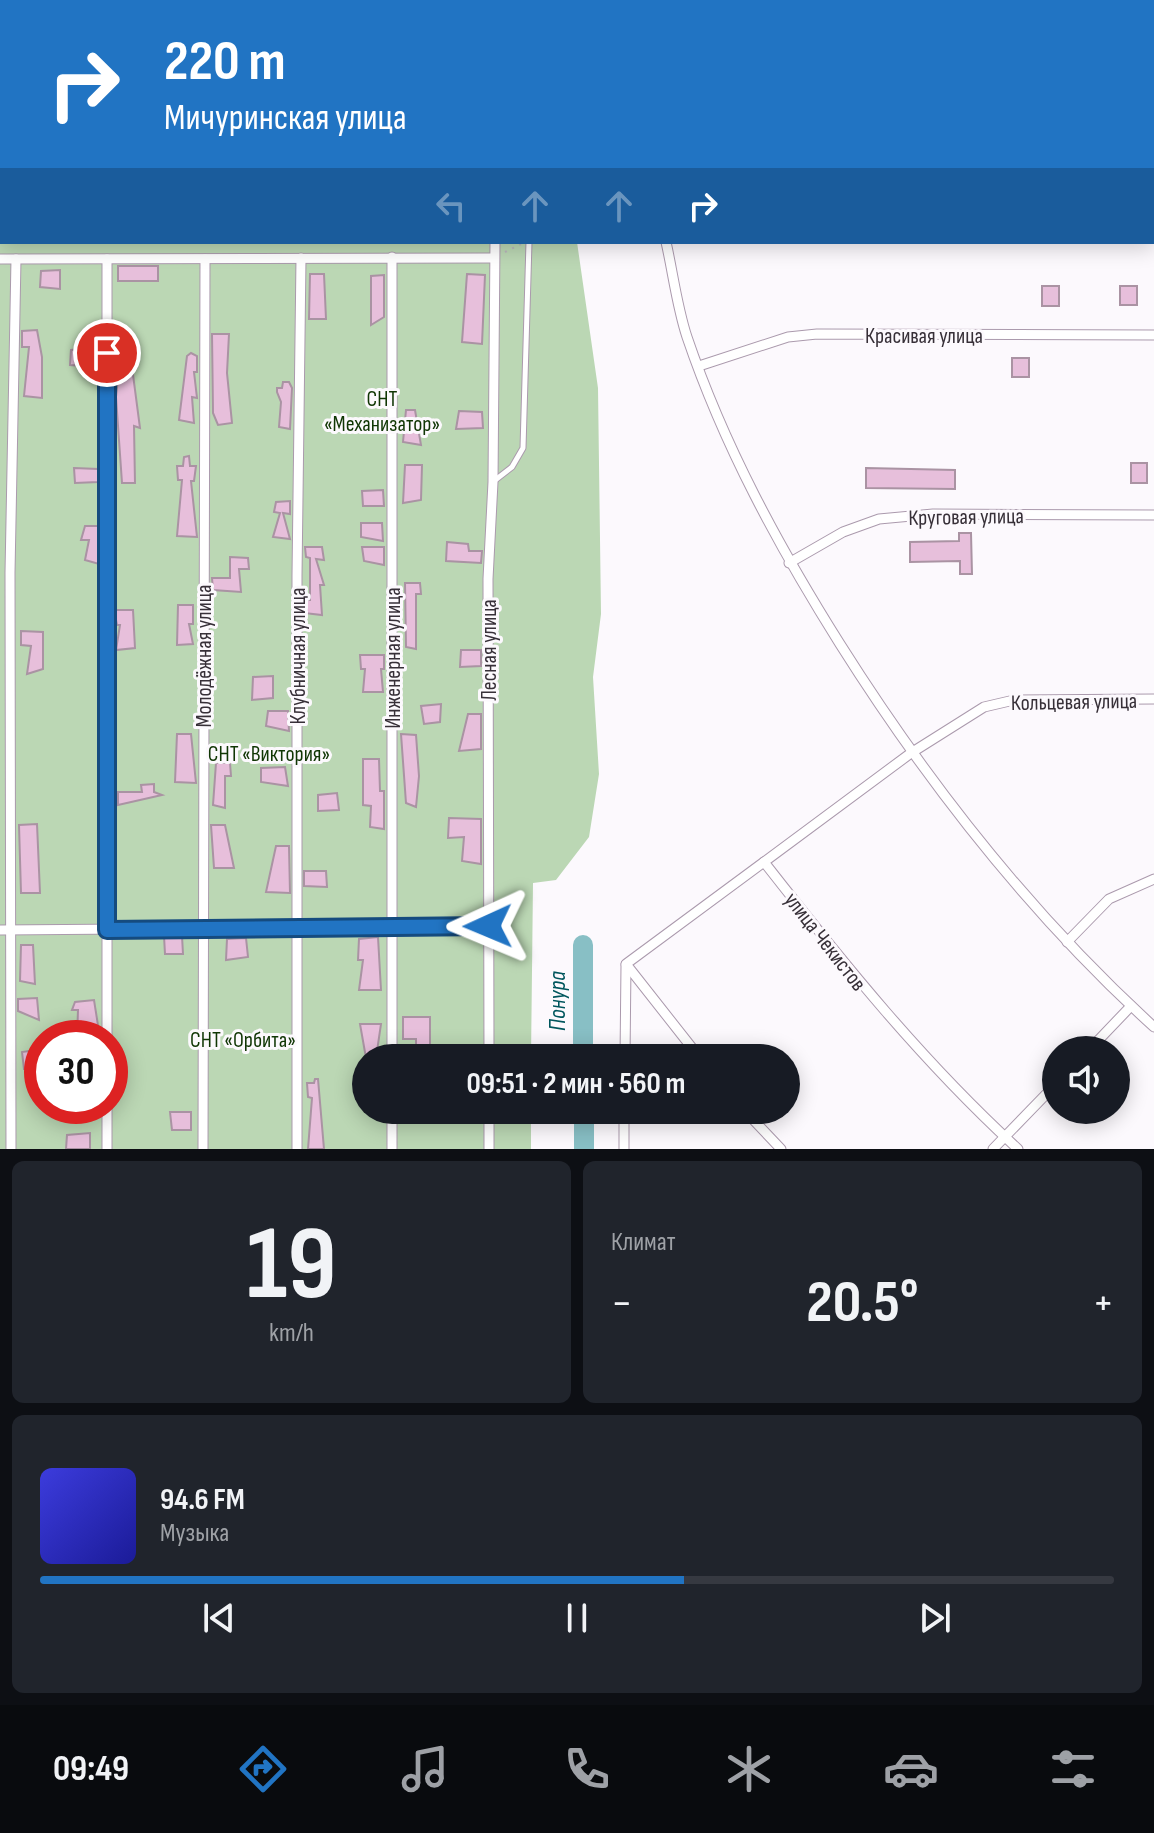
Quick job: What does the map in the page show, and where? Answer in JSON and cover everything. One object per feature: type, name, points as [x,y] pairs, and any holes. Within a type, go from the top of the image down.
[{"type":"street","name":"Лесная улица","points":[[489,1044],[488,579],[493,482],[495,244]]},
{"type":"street","points":[[666,244],[686,335],[742,470],[789,563],[911,753],[981,845],[1067,942],[1154,1027]]},
{"type":"street","name":"Инженерная улица","points":[[392,257],[392,1044]]},
{"type":"street","name":"Клубничная улица","points":[[297,1149],[297,576],[301,258]]},
{"type":"street","points":[[0,259],[493,258]]},
{"type":"street","points":[[11,1149],[10,573],[16,259]]},
{"type":"street","points":[[107,259],[107,1020]]},
{"type":"street","name":"Молодёжная улица","points":[[203,1149],[205,259]]},
{"type":"street","name":"Красивая улица","points":[[699,366],[788,337],[817,334],[1154,335]]},
{"type":"street","name":"Круговая улица","points":[[789,563],[843,532],[879,519],[933,514],[1154,515]]},
{"type":"street","name":"Кольцевая улица","points":[[911,753],[984,707],[998,702],[1154,699]]},
{"type":"street","points":[[626,964],[911,753]]},
{"type":"street","name":"улица Чекистов","points":[[764,862],[866,992],[967,1102],[1018,1149]]},
{"type":"street","points":[[1067,942],[1109,899],[1154,879]]},
{"type":"street","points":[[0,930],[488,926]]},
{"type":"street","points":[[625,1044],[626,964]]},
{"type":"street","points":[[626,964],[689,1044]]},
{"type":"street","points":[[1102,1036],[1131,1006]]},
{"type":"street","points":[[993,1149],[1042,1099]]},
{"type":"street","points":[[107,1124],[107,1149]]},
{"type":"street","points":[[392,1124],[392,1149]]},
{"type":"street","points":[[489,1124],[489,1149]]},
{"type":"street","points":[[624,1124],[624,1149]]},
{"type":"street","points":[[757,1124],[781,1149]]},
{"type":"lane","points":[[493,482],[512,467],[523,448],[527,244]]},
{"type":"path","points":[[493,258],[523,244]]},
{"type":"green space","points":[[0,244],[577,244],[598,388],[601,614],[593,677],[599,774],[589,837],[556,880],[533,883],[531,1044],[352,1044],[352,1124],[531,1124],[531,1149],[0,1149]]},
{"type":"building","points":[[118,266],[158,266],[158,281],[118,281]]},
{"type":"building","points":[[60,270],[60,289],[40,287],[41,271]]},
{"type":"building","points":[[310,274],[324,274],[326,319],[309,319]]},
{"type":"building","points":[[467,274],[485,275],[482,344],[462,342]]},
{"type":"building","points":[[384,275],[384,317],[371,325],[371,276]]},
{"type":"building","points":[[1042,286],[1059,286],[1059,306],[1042,306]]},
{"type":"building","points":[[1120,286],[1137,286],[1137,305],[1120,305]]},
{"type":"building","points":[[37,330],[42,357],[42,398],[24,396],[29,347],[22,347],[22,331]]},
{"type":"building","points":[[212,334],[229,334],[227,373],[232,423],[218,425],[213,413]]},
{"type":"building","points":[[94,348],[96,367],[70,365],[71,350]]},
{"type":"building","points":[[116,350],[135,350],[137,367],[132,367],[140,428],[134,426],[135,483],[122,483]]},
{"type":"building","points":[[191,353],[197,356],[197,372],[194,372],[197,398],[192,397],[194,423],[179,420],[187,356]]},
{"type":"building","points":[[1012,358],[1029,358],[1029,377],[1012,377]]},
{"type":"building","points":[[283,382],[289,382],[292,388],[290,429],[279,427],[281,402],[277,388],[282,388]]},
{"type":"building","points":[[406,410],[415,410],[421,445],[403,442]]},
{"type":"building","points":[[459,411],[482,412],[483,428],[456,429]]},
{"type":"building","points":[[189,456],[190,466],[196,466],[194,481],[191,481],[197,537],[177,536],[182,480],[178,480],[177,466],[183,466],[184,457]]},
{"type":"building","points":[[1131,463],[1147,463],[1147,483],[1131,483]]},
{"type":"building","points":[[405,465],[422,465],[421,500],[403,503]]},
{"type":"building","points":[[74,468],[98,469],[98,482],[75,483]]},
{"type":"building","points":[[866,468],[955,470],[955,489],[866,488]]},
{"type":"building","points":[[383,490],[384,506],[363,506],[362,491]]},
{"type":"building","points":[[290,501],[290,514],[283,513],[290,539],[273,537],[280,513],[274,512],[276,502]]},
{"type":"building","points":[[361,523],[382,523],[383,541],[361,537]]},
{"type":"building","points":[[85,526],[98,526],[99,564],[85,560],[89,540],[81,540]]},
{"type":"building","points":[[959,533],[971,533],[972,574],[960,574],[960,561],[910,562],[910,542],[959,541]]},
{"type":"building","points":[[447,542],[468,544],[469,551],[482,551],[481,563],[446,561]]},
{"type":"building","points":[[305,547],[322,547],[324,560],[316,559],[324,585],[320,585],[322,615],[304,613],[307,600],[310,600],[310,558],[306,557]]},
{"type":"building","points":[[362,547],[384,547],[384,565],[364,561]]},
{"type":"building","points":[[230,557],[248,558],[249,569],[239,569],[241,592],[213,590],[212,578],[230,578]]},
{"type":"building","points":[[405,583],[420,583],[421,594],[416,594],[416,649],[406,647]]},
{"type":"building","points":[[178,605],[193,605],[193,624],[189,624],[193,644],[177,645]]},
{"type":"building","points":[[114,610],[133,610],[135,648],[116,650],[120,625],[117,625]]},
{"type":"building","points":[[21,631],[43,632],[43,669],[27,674],[31,646],[21,645]]},
{"type":"building","points":[[461,650],[481,650],[481,666],[460,667]]},
{"type":"building","points":[[360,655],[384,655],[384,669],[381,669],[383,692],[363,692],[365,669],[361,669]]},
{"type":"building","points":[[273,676],[273,698],[252,700],[253,677]]},
{"type":"building","points":[[441,704],[440,722],[424,724],[421,706]]},
{"type":"building","points":[[268,711],[288,711],[289,731],[266,726]]},
{"type":"building","points":[[468,714],[481,714],[481,749],[459,751]]},
{"type":"building","points":[[177,734],[191,734],[196,783],[175,782]]},
{"type":"building","points":[[401,734],[416,735],[419,776],[416,807],[406,803]]},
{"type":"building","points":[[363,759],[379,759],[380,791],[384,791],[384,829],[370,827],[371,806],[363,805]]},
{"type":"building","points":[[216,763],[230,763],[231,776],[225,776],[225,808],[213,805]]},
{"type":"building","points":[[285,767],[288,786],[261,782],[261,768]]},
{"type":"building","points":[[154,784],[154,792],[162,795],[118,805],[118,792],[142,792],[141,785]]},
{"type":"building","points":[[337,793],[339,810],[318,811],[318,795]]},
{"type":"building","points":[[449,818],[481,819],[481,864],[462,861],[464,837],[448,838]]},
{"type":"building","points":[[37,824],[40,893],[21,893],[19,825]]},
{"type":"building","points":[[211,825],[225,825],[234,868],[214,868]]},
{"type":"building","points":[[276,846],[289,846],[290,893],[266,892]]},
{"type":"building","points":[[304,871],[326,871],[327,887],[304,886]]},
{"type":"building","points":[[164,936],[182,936],[183,954],[165,954]]},
{"type":"building","points":[[378,937],[381,990],[359,990],[363,960],[358,960],[359,939]]},
{"type":"building","points":[[246,938],[248,957],[226,960],[227,939]]},
{"type":"building","points":[[21,945],[33,945],[35,984],[20,981]]},
{"type":"building","points":[[37,998],[39,1020],[18,1011],[18,999]]},
{"type":"building","points":[[94,1000],[97,1020],[78,1020],[78,1010],[72,1010],[75,1002]]},
{"type":"building","points":[[403,1017],[430,1017],[430,1044],[416,1044],[416,1039],[403,1039]]},
{"type":"building","points":[[360,1024],[381,1024],[378,1044],[364,1044]]},
{"type":"building","points":[[318,1079],[324,1149],[308,1149],[312,1098],[308,1097],[307,1083],[314,1083]]},
{"type":"building","points":[[170,1112],[191,1112],[191,1130],[172,1130]]},
{"type":"building","points":[[90,1133],[90,1149],[66,1149],[67,1135]]},
{"type":"waterway","name":"Понура","points":[[583,945],[583,1044]]},
{"type":"waterway","name":"Понура","points":[[584,1124],[584,1149]]},
{"type":"route","points":[[107,353],[107,930],[488,926]]},
{"type":"park label","name":"СНТ «Механизатор»","points":[[382,410]]},
{"type":"park label","name":"СНТ «Виктория»","points":[[269,753]]},
{"type":"park label","name":"СНТ «Орбита»","points":[[243,1039]]}]
